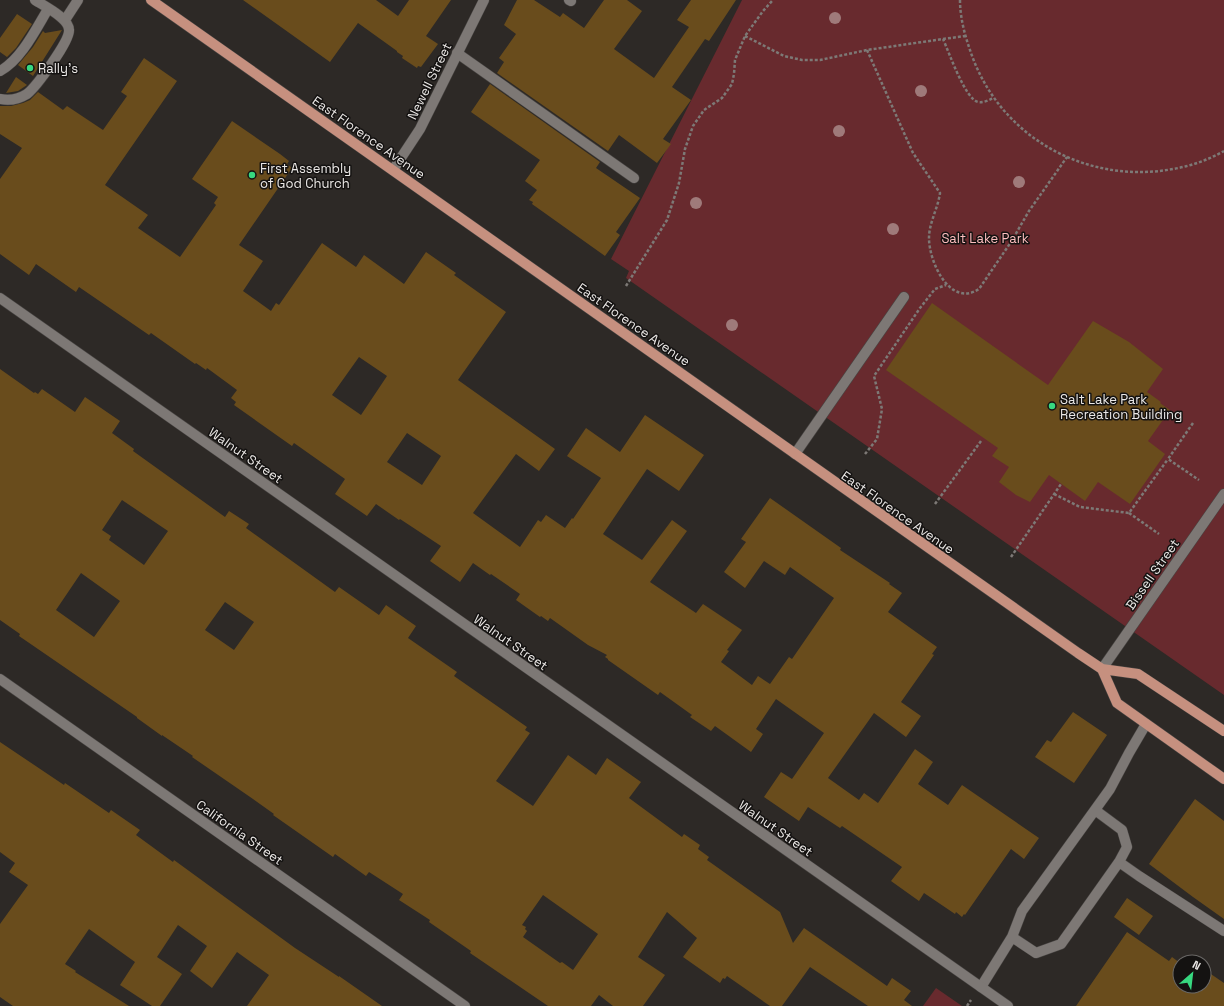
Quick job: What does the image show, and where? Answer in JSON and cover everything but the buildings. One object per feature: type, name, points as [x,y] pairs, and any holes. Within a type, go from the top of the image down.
[{"type":"main road","name":"East Florence Avenue","points":[[151,0],[965,575],[1102,669],[1138,674],[1224,731]]},
{"type":"main road","points":[[1102,669],[1117,703],[1224,779]]},
{"type":"street","points":[[0,99],[15,99],[27,94],[64,45],[69,29],[65,20],[35,0]]},
{"type":"street","points":[[65,20],[78,0]]},
{"type":"street","name":"Newell Street","points":[[393,170],[420,129],[484,0]]},
{"type":"street","points":[[0,71],[14,61],[48,9]]},
{"type":"street","points":[[458,52],[634,178]]},
{"type":"street","points":[[795,454],[904,297]]},
{"type":"street","name":"Walnut Street","points":[[0,298],[1008,1006]]},
{"type":"street","name":"Bissell Street","points":[[1102,669],[1224,494]]},
{"type":"street","name":"California Street","points":[[0,679],[465,1006]]},
{"type":"street","points":[[981,987],[1012,937],[1022,911],[1110,789],[1146,724]]},
{"type":"street","points":[[1012,937],[1036,953],[1061,944],[1119,862],[1127,847],[1122,830],[1095,810]]},
{"type":"street","points":[[1119,862],[1224,931]]},
{"type":"path","points":[[626,286],[666,220],[679,183],[685,149],[693,126],[704,110],[722,98],[732,84],[735,60],[745,36],[773,0]]},
{"type":"path","points":[[960,0],[965,36],[976,68],[993,98],[1014,122],[1039,142],[1067,157],[1096,167],[1126,172],[1157,172],[1187,166],[1216,156],[1224,151]]},
{"type":"path","points":[[745,36],[784,56],[802,60],[820,60],[867,50],[965,36]]},
{"type":"path","points":[[943,39],[956,71],[970,97],[979,102],[984,102],[993,98]]},
{"type":"path","points":[[867,50],[913,153],[940,193],[929,238],[932,259],[946,285],[958,293],[965,294],[979,289],[1029,210],[1067,157]]},
{"type":"path","points":[[865,454],[877,439],[882,409],[874,376],[930,295],[935,289],[946,285]]},
{"type":"path","points":[[1129,513],[1193,423]]},
{"type":"path","points":[[935,504],[981,441]]},
{"type":"path","points":[[1168,459],[1199,480]]},
{"type":"path","points":[[1011,557],[1061,484]]},
{"type":"path","points":[[1054,494],[1080,507],[1129,513],[1159,534]]},
{"type":"green space","name":"Salt Lake Park","points":[[742,0],[1224,0],[1224,695],[626,278],[629,271],[611,259]]},
{"type":"green space","points":[[936,988],[962,1006],[923,1006]]},
{"type":"place","name":"Rally's","points":[[30,68]]},
{"type":"place","name":"First Assembly of God Church","points":[[252,175]]},
{"type":"place","name":"Salt Lake Park Recreation Building","points":[[1052,406]]}]
